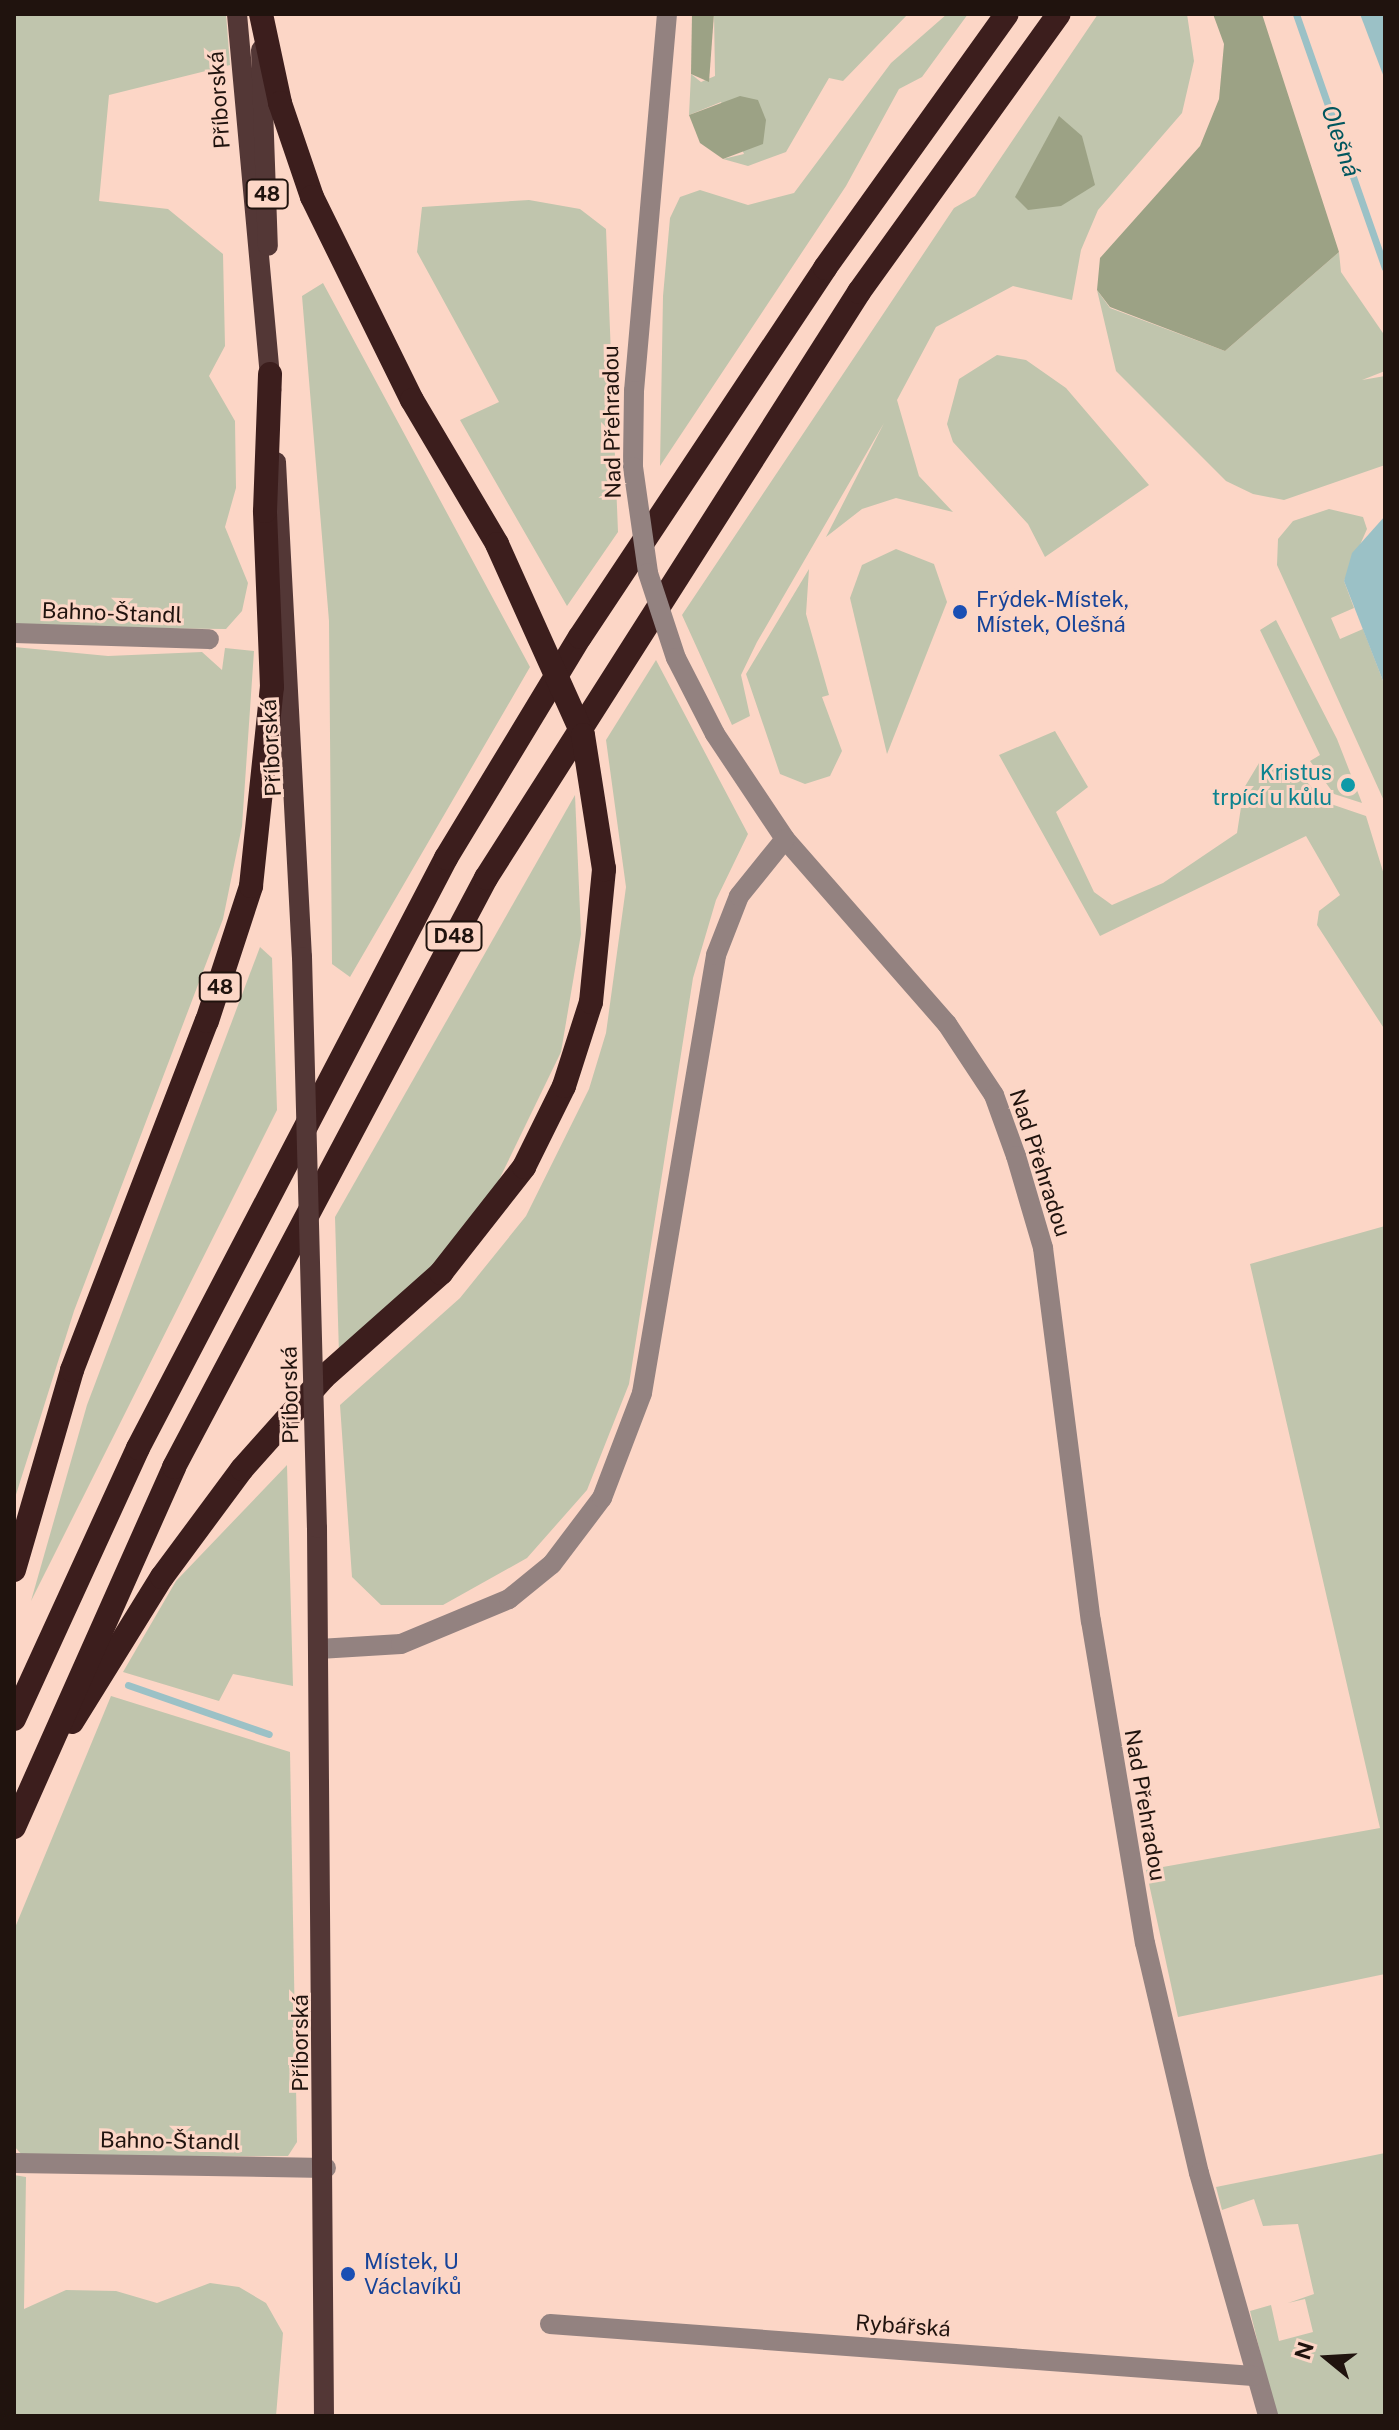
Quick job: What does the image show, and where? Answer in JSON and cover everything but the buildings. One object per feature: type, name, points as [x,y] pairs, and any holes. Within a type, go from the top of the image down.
[{"type":"highway","points":[[14,1834],[118,1644],[208,1511],[324,1377],[461,1251],[524,1167],[564,1086],[587,1016],[604,869],[583,735],[497,544],[412,400],[312,197],[260,14]]},
{"type":"highway","name":"D48","points":[[14,1719],[144,1434],[446,858],[580,637],[798,307],[1007,14]]},
{"type":"highway","name":"D48","points":[[14,1827],[174,1467],[486,878],[859,292],[1059,14]]},
{"type":"highway","name":"48","points":[[14,1570],[72,1370],[207,1021],[251,886],[272,687],[265,511],[270,374]]},
{"type":"main road","name":"Příborská","points":[[237,14],[270,374]]},
{"type":"main road","name":"Příborská","points":[[260,14],[270,374],[302,957],[319,1649],[326,2168],[324,2416]]},
{"type":"street","name":"Nad Přehradou","points":[[667,14],[634,391],[635,482],[648,573],[676,658],[715,734],[785,839],[947,1024],[994,1095],[1016,1156],[1043,1248],[1093,1637],[1145,1943],[1253,2376],[1268,2416]]},
{"type":"street","name":"Bahno-Štandl","points":[[14,633],[209,639]]},
{"type":"street","points":[[319,1649],[401,1644],[509,1599],[552,1564],[602,1498],[642,1393],[716,955],[745,886],[785,839]]},
{"type":"street","name":"Bahno-Štandl","points":[[14,2163],[326,2168]]},
{"type":"street","name":"Rybářská","points":[[550,2324],[1253,2376]]},
{"type":"green space","points":[[14,14],[226,14],[230,65],[109,95],[99,201],[168,209],[223,254],[225,346],[209,376],[235,421],[236,488],[225,527],[248,583],[242,611],[226,629],[14,627]]},
{"type":"green space","points":[[692,14],[714,14],[709,82],[691,74]]},
{"type":"green space","points":[[714,14],[908,14],[843,81],[829,78],[786,152],[748,166],[723,159],[744,154],[721,102],[689,115],[691,74],[701,82],[715,76]]},
{"type":"green space","points":[[947,14],[968,14],[922,77],[899,89],[846,186],[660,466],[663,296],[670,218],[680,197],[700,190],[748,205],[794,193],[891,63]]},
{"type":"green space","points":[[1098,14],[1187,14],[1194,61],[1182,113],[1098,210],[1081,250],[1072,300],[1013,286],[936,327],[897,400],[919,476],[953,512],[896,498],[862,509],[826,537],[884,423],[757,642],[741,675],[750,716],[732,725],[682,615],[954,208],[975,196]]},
{"type":"green space","points":[[1213,14],[1262,14],[1339,252],[1225,351],[1110,307],[1097,290],[1100,258],[1200,146],[1219,99],[1224,44]]},
{"type":"green space","points":[[740,96],[758,100],[766,120],[763,144],[723,159],[700,143],[689,115]]},
{"type":"green space","points":[[1059,116],[1082,136],[1095,185],[1061,206],[1028,210],[1015,197]]},
{"type":"green space","points":[[529,200],[580,209],[606,229],[618,532],[567,606],[460,420],[499,402],[417,252],[422,207]]},
{"type":"green space","points":[[1339,252],[1341,272],[1385,336],[1385,371],[1362,380],[1385,376],[1385,465],[1284,500],[1253,494],[1226,481],[1116,371],[1097,290],[1110,308],[1225,351]]},
{"type":"green space","points":[[323,283],[530,667],[350,977],[332,964],[329,621],[302,296]]},
{"type":"green space","points":[[997,355],[1026,360],[1066,388],[1149,485],[1045,557],[1028,524],[953,442],[947,424],[959,379]]},
{"type":"green space","points":[[1329,509],[1363,517],[1367,529],[1344,581],[1354,608],[1331,618],[1340,639],[1363,629],[1385,686],[1385,803],[1277,565],[1278,539],[1293,521]]},
{"type":"green space","points":[[896,549],[934,564],[947,602],[887,754],[850,598],[862,565]]},
{"type":"green space","points":[[809,569],[806,614],[829,695],[822,697],[842,751],[830,776],[805,784],[780,774],[746,674]]},
{"type":"green space","points":[[1276,620],[1337,739],[1362,803],[1334,794],[1310,761],[1320,755],[1260,630]]},
{"type":"green space","points":[[14,647],[108,656],[202,652],[222,670],[225,648],[254,651],[242,826],[223,919],[74,1311],[14,1501]]},
{"type":"green space","points":[[656,660],[748,834],[716,900],[693,978],[629,1384],[587,1490],[527,1558],[443,1605],[381,1605],[352,1577],[340,1405],[460,1298],[526,1216],[589,1089],[606,1033],[626,887],[606,740]]},
{"type":"green space","points":[[1055,731],[1088,787],[1056,812],[1094,892],[1112,905],[1163,883],[1237,833],[1244,788],[1259,763],[1296,770],[1325,802],[1366,816],[1385,878],[1385,1030],[1317,925],[1319,911],[1340,895],[1306,836],[1100,936],[999,755]]},
{"type":"green space","points":[[575,795],[581,934],[561,1052],[498,1182],[436,1266],[339,1354],[335,1217]]},
{"type":"green space","points":[[260,947],[272,958],[277,1110],[31,1601],[87,1405]]},
{"type":"green space","points":[[1385,1226],[1385,1974],[1178,2017],[1146,1870],[1380,1828],[1250,1264]]},
{"type":"green space","points":[[287,1465],[293,1686],[233,1674],[219,1701],[123,1672],[176,1581]]},
{"type":"green space","points":[[111,1696],[290,1752],[297,2142],[288,2156],[22,2155],[14,2146],[14,1930]]},
{"type":"green space","points":[[1385,2153],[1385,2416],[1276,2416],[1250,2311],[1271,2305],[1279,2341],[1313,2332],[1305,2299],[1288,2303],[1314,2294],[1298,2224],[1263,2226],[1254,2199],[1222,2210],[1216,2187]]},
{"type":"green space","points":[[14,2175],[26,2177],[24,2309],[66,2290],[116,2291],[157,2303],[210,2283],[239,2287],[266,2303],[283,2333],[276,2416],[14,2416]]},
{"type":"water","points":[[1360,14],[1385,14],[1385,80]]},
{"type":"water","points":[[1385,516],[1385,686],[1344,581],[1352,553]]},
{"type":"waterway","name":"Olešná","points":[[1296,14],[1385,268]]},
{"type":"waterway","points":[[128,1685],[269,1734]]},
{"type":"place","name":"Frýdek-Místek, Místek, Olešná","points":[[960,612]]},
{"type":"place","name":"Kristus trpící u kůlu","points":[[1348,785]]},
{"type":"place","name":"Místek, U Václavíků","points":[[348,2274]]}]
